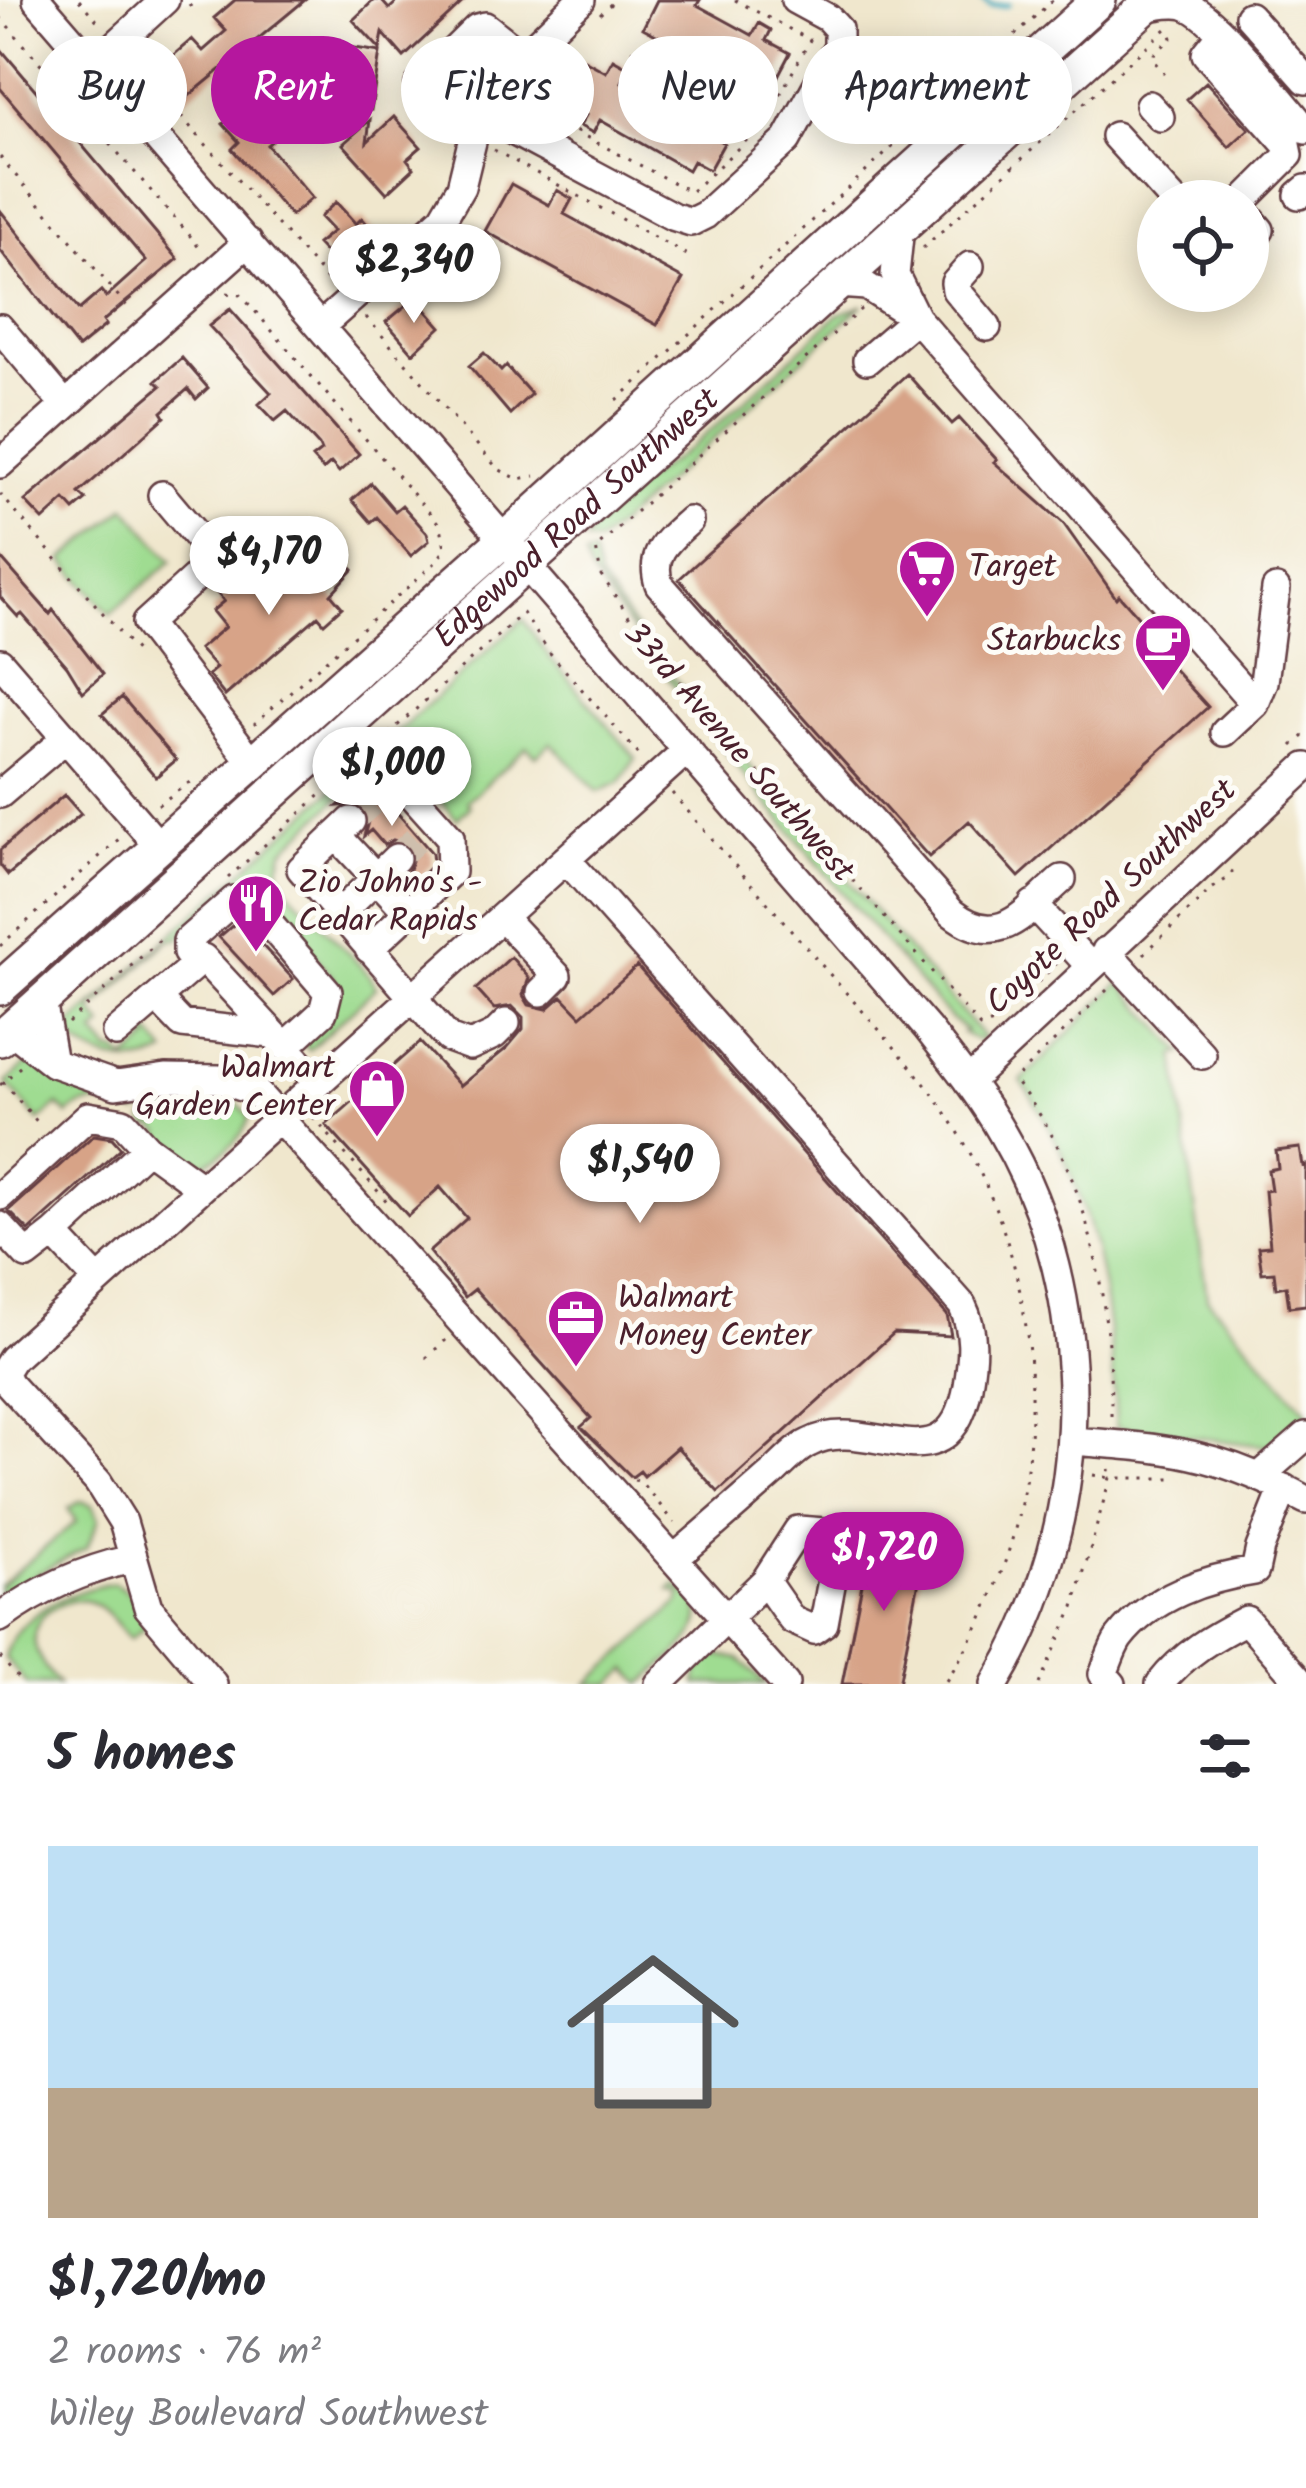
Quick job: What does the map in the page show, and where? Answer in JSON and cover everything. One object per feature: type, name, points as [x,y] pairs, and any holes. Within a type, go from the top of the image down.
[{"type":"main road","name":"Edgewood Road Southwest","points":[[5,1035],[925,158],[1100,0]]},
{"type":"main road","name":"Edgewood Road Southwest","points":[[0,988],[109,892],[148,834],[244,752],[516,550],[844,278],[1150,3]]},
{"type":"main road","points":[[844,278],[843,260],[849,247],[923,180],[929,169],[925,158]]},
{"type":"main road","points":[[5,1035],[10,1002],[98,923],[109,892]]},
{"type":"street","name":"33rd Avenue Southwest","points":[[37,0],[69,36]]},
{"type":"street","points":[[778,128],[838,47],[838,28],[796,0]]},
{"type":"street","points":[[1208,0],[1222,34]]},
{"type":"street","points":[[1150,3],[1187,6],[1222,34],[1306,130]]},
{"type":"street","points":[[134,36],[172,8]]},
{"type":"street","points":[[550,36],[584,13]]},
{"type":"street","points":[[1250,16],[1306,80]]},
{"type":"street","points":[[469,36],[485,26],[498,36]]},
{"type":"street","points":[[1222,34],[1206,53],[1287,145],[1289,154],[1267,180]]},
{"type":"street","points":[[1262,80],[1286,58]]},
{"type":"street","points":[[1115,136],[1155,180]]},
{"type":"street","name":"33rd Avenue Southwest","points":[[163,144],[927,1028],[1003,1133],[1035,1201],[1068,1315],[1071,1441],[1057,1534],[1040,1595],[995,1684]]},
{"type":"street","points":[[322,326],[443,218],[480,144]]},
{"type":"street","points":[[521,144],[691,222],[705,215],[765,144]]},
{"type":"street","points":[[887,286],[900,227]]},
{"type":"street","points":[[0,464],[248,242]]},
{"type":"street","points":[[970,266],[955,283],[956,290],[987,327]]},
{"type":"street","points":[[844,278],[866,286],[887,286],[1255,704]]},
{"type":"street","points":[[867,360],[916,318]]},
{"type":"street","points":[[0,328],[65,405]]},
{"type":"street","points":[[162,495],[216,559],[146,623],[244,752]]},
{"type":"street","points":[[689,521],[657,553],[654,569],[659,584],[952,913],[969,926],[993,930],[1009,926],[1061,878]]},
{"type":"street","points":[[1225,732],[1255,704],[1264,682],[1276,589]]},
{"type":"street","points":[[0,662],[148,834]]},
{"type":"street","points":[[0,794],[65,739]]},
{"type":"street","points":[[214,1684],[148,1607],[122,1522],[98,1482],[4,1386],[4,1372],[12,1359],[687,750]]},
{"type":"street","name":"Coyote Road Southwest","points":[[968,1082],[1090,955],[1297,759]]},
{"type":"street","points":[[368,949],[451,872],[449,837],[427,830],[397,778],[386,789]]},
{"type":"street","points":[[407,912],[386,868],[344,828],[301,869],[411,999],[458,1044],[481,1042],[506,1023]]},
{"type":"street","points":[[566,859],[962,1305],[973,1328],[968,1387],[954,1424],[944,1436],[922,1445],[855,1435],[808,1443],[675,1558]]},
{"type":"street","points":[[339,914],[386,868]]},
{"type":"street","points":[[157,998],[182,1024],[278,1041],[322,1012],[328,992],[253,905],[234,900],[187,941],[187,953],[196,964]]},
{"type":"street","points":[[1033,904],[1090,955],[1126,972],[1202,1055]]},
{"type":"street","points":[[502,917],[540,974]]},
{"type":"street","points":[[116,1033],[202,958],[318,1082]]},
{"type":"street","points":[[42,1001],[46,1052]]},
{"type":"street","points":[[5,1035],[116,1085],[166,1078],[219,1079],[256,1092],[785,1684]]},
{"type":"street","points":[[0,1196],[88,1116],[123,1122],[147,1148],[201,1187]]},
{"type":"street","points":[[0,1226],[27,1256],[147,1148]]},
{"type":"street","points":[[54,1234],[98,1281]]},
{"type":"street","points":[[1246,1619],[1259,1548],[1306,1436]]},
{"type":"street","points":[[1071,1441],[1166,1448],[1221,1460],[1283,1489]]},
{"type":"street","points":[[0,1618],[55,1585],[130,1559]]},
{"type":"street","points":[[1112,1684],[1103,1674],[1119,1638],[1147,1614],[1178,1591],[1255,1571]]},
{"type":"street","points":[[663,1682],[765,1581]]},
{"type":"street","points":[[1160,1684],[1173,1667],[1211,1638],[1246,1619]]},
{"type":"street","points":[[1246,1619],[1302,1684]]},
{"type":"path","points":[[79,0],[101,25]]},
{"type":"path","points":[[172,8],[196,0]]},
{"type":"path","points":[[584,13],[615,0]]},
{"type":"path","points":[[735,0],[810,40],[778,124]]},
{"type":"path","points":[[619,398],[1053,0]]},
{"type":"path","points":[[0,17],[192,238],[199,248],[191,268]]},
{"type":"path","points":[[582,548],[596,548],[1168,27],[1172,38],[1153,60],[1165,74]]},
{"type":"path","points":[[187,123],[332,284]]},
{"type":"path","points":[[594,141],[691,192],[758,144]]},
{"type":"path","points":[[488,144],[489,165]]},
{"type":"path","points":[[495,144],[501,157],[689,256]]},
{"type":"path","points":[[0,157],[148,331]]},
{"type":"path","points":[[214,297],[225,292],[241,295],[441,526],[445,549],[244,752]]},
{"type":"path","points":[[370,311],[365,319],[497,469],[518,479],[536,476]]},
{"type":"path","points":[[0,494],[149,666]]},
{"type":"path","points":[[596,548],[601,575],[651,648],[980,1028],[997,1022]]},
{"type":"path","points":[[218,887],[523,613],[550,653],[930,1091],[982,1179],[1003,1226],[1030,1345],[1030,1465],[1017,1526],[990,1604],[944,1684]]},
{"type":"path","points":[[1297,759],[1306,734]]},
{"type":"path","points":[[0,946],[148,834],[198,776]]},
{"type":"path","points":[[1111,1424],[1107,1318],[1092,1248],[1072,1181],[1051,1136],[1017,1084],[1020,1074],[1235,866]]},
{"type":"path","points":[[57,1144],[1,1083],[46,1052],[165,935]]},
{"type":"path","points":[[1013,1006],[1090,955]]},
{"type":"path","points":[[1039,1684],[1074,1606],[1110,1478],[1109,1455]]},
{"type":"path","points":[[1090,1475],[1191,1479]]},
{"type":"path","points":[[0,1657],[23,1684]]},
{"type":"green space","points":[[863,305],[598,543],[586,542],[614,503],[707,434],[839,314]]},
{"type":"green space","points":[[126,507],[172,561],[110,614],[63,560]]},
{"type":"green space","points":[[593,554],[599,578],[656,657],[985,1039],[963,1033],[966,1030],[949,1017],[718,742],[589,570],[585,557]]},
{"type":"green space","points":[[523,619],[636,758],[620,782],[598,792],[551,743],[536,756],[527,747],[467,801],[470,806],[457,819],[405,761],[395,754],[385,755],[283,851],[279,868],[287,888],[376,988],[309,1050],[303,1044],[336,981],[252,885],[234,887],[92,1011],[103,1026],[95,1034],[111,1052],[126,1060],[149,1040],[143,1025],[167,1053],[140,1062],[112,1060],[63,1032]]},
{"type":"green space","points":[[1120,982],[1183,1053],[1175,1055],[1207,1298],[1306,1411],[1303,1425],[1279,1448],[1116,1427],[1109,1334],[1094,1247],[1066,1163],[1021,1081]]},
{"type":"green space","points":[[31,1060],[96,1095],[124,1098],[204,1092],[237,1104],[249,1118],[227,1149],[193,1166],[179,1160],[158,1136],[161,1133],[149,1127],[143,1110],[137,1114],[89,1104],[68,1115],[58,1105],[39,1121],[6,1083]]},
{"type":"green space","points":[[81,1501],[92,1505],[99,1520],[87,1547],[0,1599],[0,1585],[76,1522],[68,1508]]},
{"type":"green space","points":[[114,1583],[131,1594],[146,1626],[130,1639],[93,1603],[83,1600],[58,1606],[38,1623],[35,1642],[58,1684],[27,1684],[5,1658],[21,1628],[64,1598]]},
{"type":"green space","points":[[675,1585],[692,1598],[699,1611],[692,1637],[681,1650],[642,1684],[628,1669],[611,1684],[588,1684],[679,1603],[681,1594],[670,1590]]},
{"type":"green space","points":[[709,1653],[739,1659],[766,1684],[696,1684],[700,1661]]},
{"type":"building","points":[[235,0],[305,0],[262,36],[220,36],[226,31],[214,18]]},
{"type":"building","points":[[374,0],[381,0],[389,9],[399,0],[465,0],[426,36],[401,36],[401,54],[383,33],[380,49],[377,36],[368,36],[353,20]]},
{"type":"building","points":[[657,0],[700,0],[697,5],[752,35],[759,23],[771,30],[768,36],[658,36],[643,28]]},
{"type":"building","points":[[192,39],[203,51],[211,44],[211,78],[187,98],[187,43]]},
{"type":"building","points":[[778,46],[790,53],[778,76]]},
{"type":"building","points":[[0,48],[36,91],[36,131],[0,88]]},
{"type":"building","points":[[613,59],[618,62],[618,130],[600,120],[594,131],[594,65],[606,72]]},
{"type":"building","points":[[1206,82],[1249,129],[1229,147],[1187,99]]},
{"type":"building","points":[[394,117],[401,125],[401,144],[421,147],[407,159],[414,168],[387,193],[343,144],[377,144],[377,133]]},
{"type":"building","points":[[47,144],[81,144],[178,259],[78,348],[0,250],[0,210],[79,310],[101,291],[106,297],[146,261]]},
{"type":"building","points":[[237,144],[268,144],[312,198],[291,216],[232,149]]},
{"type":"building","points":[[642,144],[723,144],[709,170],[693,161],[688,170]]},
{"type":"building","points":[[511,184],[549,205],[557,190],[572,199],[564,214],[683,279],[657,325],[485,231]]},
{"type":"building","points":[[336,202],[356,224],[362,218],[372,230],[335,263],[317,244],[333,231],[320,217]]},
{"type":"building","points":[[410,302],[415,307],[420,303],[441,327],[413,353],[386,322]]},
{"type":"building","points":[[230,309],[359,454],[339,472],[331,463],[323,470],[312,458],[321,451],[319,446],[287,411],[275,421],[259,404],[271,393],[209,326]]},
{"type":"building","points":[[484,353],[501,371],[506,366],[531,394],[510,414],[469,366]]},
{"type":"building","points":[[182,358],[208,388],[196,399],[188,389],[162,412],[165,417],[79,493],[86,500],[74,510],[65,500],[43,520],[25,501],[161,386],[156,381]]},
{"type":"building","name":"Target","points":[[907,374],[952,424],[959,418],[997,460],[994,462],[1063,523],[1116,598],[1119,595],[1157,638],[1151,644],[1208,707],[1019,877],[969,821],[929,857],[679,579]]},
{"type":"building","points":[[371,483],[395,511],[402,505],[427,533],[429,541],[411,556],[377,517],[371,522],[352,500]]},
{"type":"building","points":[[333,548],[353,570],[331,594],[342,607],[324,623],[318,616],[225,696],[208,675],[216,668],[199,649],[225,627],[212,611],[224,601],[215,591],[237,572],[246,583],[258,573],[278,596]]},
{"type":"building","points":[[0,557],[50,614],[53,610],[103,674],[83,692],[22,614],[18,617],[0,597]]},
{"type":"building","points":[[122,697],[176,760],[156,777],[102,714]]},
{"type":"building","points":[[373,775],[368,786],[373,801],[382,807],[396,804],[394,809],[432,853],[433,864],[416,881],[408,872],[414,855],[408,845],[393,840],[384,845],[371,830],[364,836],[369,818],[365,809],[355,804],[338,806]]},
{"type":"building","points":[[64,795],[81,814],[8,875],[0,865],[0,850]]},
{"type":"building","name":"Zio Johno's - Cedar Rapids","points":[[239,920],[293,979],[274,996],[219,937]]},
{"type":"building","points":[[511,957],[529,978],[523,995],[529,1005],[547,1009],[562,996],[581,1016],[637,966],[947,1315],[951,1336],[894,1333],[718,1492],[677,1447],[644,1476],[640,1471],[632,1477],[581,1427],[591,1418],[475,1289],[465,1297],[429,1252],[467,1218],[440,1187],[408,1216],[326,1125],[420,1042],[460,1086],[507,1048],[523,1029],[523,1017],[512,1006],[494,1009],[476,989]]},
{"type":"building","points":[[94,1135],[112,1138],[121,1148],[29,1231],[9,1211]]},
{"type":"building","points":[[1300,1148],[1306,1165],[1306,1305],[1289,1307],[1286,1286],[1276,1288],[1274,1272],[1262,1273],[1258,1247],[1270,1246],[1265,1191],[1271,1190],[1268,1170],[1278,1168],[1276,1151]]},
{"type":"building","points":[[871,1539],[925,1550],[899,1684],[842,1684]]},
{"type":"waterway","points":[[983,0],[991,6],[1008,5]]},
{"type":"tunnel","points":[[351,821],[386,789]]},
{"type":"tunnel","points":[[396,858],[419,837]]},
{"type":"place","name":"Target","points":[[927,619]]},
{"type":"place","name":"Starbucks","points":[[1163,693]]},
{"type":"place","name":"Zio Johno's - Cedar Rapids","points":[[256,954]]},
{"type":"place","name":"Walmart Garden Center","points":[[377,1139]]},
{"type":"place","name":"Walmart Money Center","points":[[576,1369]]}]
